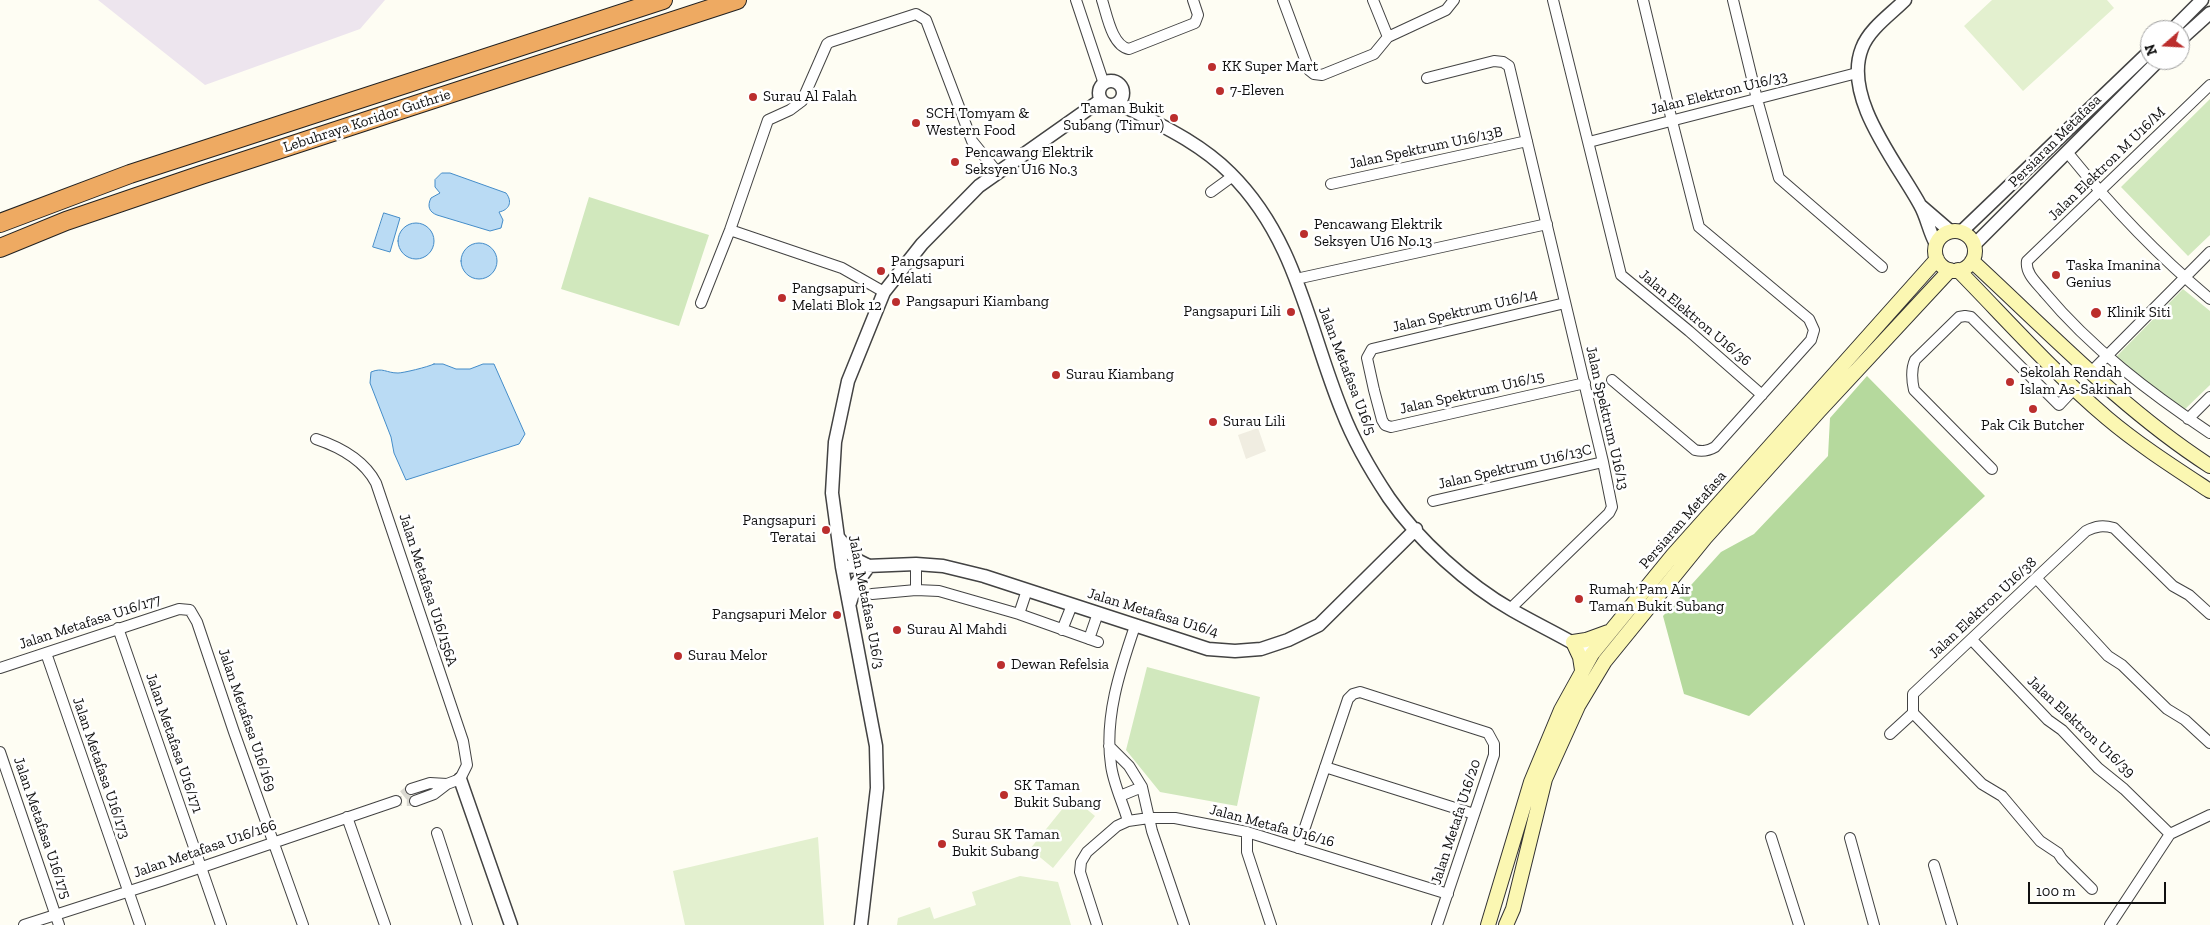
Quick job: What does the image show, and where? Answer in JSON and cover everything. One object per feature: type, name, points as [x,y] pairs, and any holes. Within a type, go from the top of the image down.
[{"type":"highway","name":"Lebuhraya Koridor Guthrie","points":[[0,223],[130,174],[663,0]]},
{"type":"highway","name":"Lebuhraya Koridor Guthrie","points":[[0,248],[66,222],[192,178],[737,0]]},
{"type":"main road","points":[[1954,270],[1968,265],[1972,261],[1974,245],[1967,235],[1956,231],[1939,238],[1936,244],[1937,259],[1940,264],[1954,270],[2074,389],[2108,420],[2176,469],[2210,490]]},
{"type":"main road","name":"Persiaran Metafasa","points":[[1488,925],[1531,782],[1561,710],[1592,654],[1673,554],[1937,259]]},
{"type":"main road","points":[[1972,261],[2117,396],[2190,454],[2210,466]]},
{"type":"main road","name":"Persiaran Metafasa","points":[[1506,925],[1513,908],[1545,779],[1578,706],[1605,661],[1712,531],[1819,411],[1954,270]]},
{"type":"main road","points":[[1582,670],[1580,657],[1573,642],[1586,640],[1609,632]]},
{"type":"main road","points":[[1592,654],[1607,653],[1617,646]]},
{"type":"street","points":[[1076,0],[1104,84]]},
{"type":"street","points":[[1102,0],[1118,43],[1124,48],[1129,49],[1162,37],[1198,20],[1193,0]]},
{"type":"street","points":[[1283,0],[1309,70],[1314,74],[1322,75],[1374,54],[1388,38],[1446,10],[1454,0]]},
{"type":"street","points":[[1374,0],[1388,38]]},
{"type":"street","name":"Jalan Elektron U16/36","points":[[1553,0],[1621,276],[1689,330],[1762,395]]},
{"type":"street","points":[[1612,380],[1695,450],[1705,451],[1715,447],[1762,395],[1811,340],[1814,330],[1809,319],[1700,227],[1643,0]]},
{"type":"street","points":[[1733,0],[1757,99],[1778,173],[1783,182],[1882,266]]},
{"type":"street","points":[[1905,0],[1867,38],[1861,50],[1857,73],[1865,103],[1880,138],[1894,165],[1921,206],[1936,244]]},
{"type":"street","points":[[2182,20],[2202,0]]},
{"type":"street","points":[[2190,31],[2210,13]]},
{"type":"street","points":[[701,304],[730,230],[768,120],[802,102],[827,44],[916,14],[926,20],[972,141],[998,173]]},
{"type":"street","name":"Persiaran Metafasa","points":[[1956,231],[2140,60]]},
{"type":"street","name":"Jalan Spektrum U16/13","points":[[1427,78],[1494,61],[1503,62],[1509,66],[1566,303],[1612,507],[1609,513],[1510,609]]},
{"type":"street","name":"Persiaran Metafasa","points":[[1974,245],[2149,70]]},
{"type":"street","name":"Jalan Elektron U16/33","points":[[1589,142],[1857,73]]},
{"type":"street","points":[[1112,82],[1120,86],[1122,95],[1118,103],[1109,105],[1101,100],[1099,91],[1104,84],[1112,82]]},
{"type":"street","name":"Jalan Elektron M U16/M","points":[[2106,355],[2058,308],[2030,275],[2027,266],[2028,261],[2210,85]]},
{"type":"street","name":"Jalan Metafasa U16/3","points":[[861,925],[877,788],[876,746],[836,535],[832,493],[835,442],[848,381],[884,292],[922,244],[979,186],[1101,100]]},
{"type":"street","name":"Jalan Metafasa U16/5","points":[[1118,103],[1199,146],[1233,176],[1260,206],[1280,238],[1338,402],[1353,437],[1390,499],[1458,573],[1510,609],[1592,654]]},
{"type":"street","name":"Jalan Spektrum U16/13B","points":[[1331,184],[1527,141]]},
{"type":"street","points":[[2067,152],[2099,191],[2184,277],[2210,299]]},
{"type":"street","points":[[1211,192],[1233,176]]},
{"type":"street","points":[[1921,206],[1956,231]]},
{"type":"street","points":[[1296,279],[1547,224]]},
{"type":"street","points":[[730,230],[842,268],[884,292]]},
{"type":"street","points":[[2092,371],[2210,252]]},
{"type":"street","name":"Jalan Spektrum U16/14","points":[[1372,349],[1566,303]]},
{"type":"street","points":[[1992,469],[1914,390],[1913,366],[1915,360],[1959,317],[1971,317],[2059,404],[2074,389]]},
{"type":"street","name":"Jalan Spektrum U16/15","points":[[1372,349],[1367,358],[1374,390],[1382,420],[1385,425],[1391,427],[1584,383]]},
{"type":"street","points":[[2106,355],[2188,419],[2210,433]]},
{"type":"street","points":[[2188,419],[2210,397]]},
{"type":"street","name":"Jalan Metafasa U16/156A","points":[[316,439],[330,443],[358,461],[371,474],[376,483],[463,741],[466,765],[460,779]]},
{"type":"street","name":"Jalan Spektrum U16/13C","points":[[1433,501],[1603,462]]},
{"type":"street","name":"Jalan Elektron U16/38","points":[[1913,713],[1913,694],[2086,531],[2101,526],[2114,528],[2173,586],[2189,595],[2210,614]]},
{"type":"street","name":"Jalan Metafasa U16/4","points":[[842,567],[916,564],[943,566],[984,576],[1208,649],[1235,651],[1261,649],[1288,640],[1319,625],[1416,529]]},
{"type":"street","points":[[836,535],[855,559],[868,566],[856,584],[849,606]]},
{"type":"street","points":[[916,564],[916,590]]},
{"type":"street","points":[[2037,579],[2108,656],[2122,665],[2167,709],[2185,720],[2210,743]]},
{"type":"street","points":[[872,594],[916,590],[939,591],[1019,614],[1093,641],[1098,613]]},
{"type":"street","points":[[1019,614],[1027,590]]},
{"type":"street","points":[[1062,630],[1072,605]]},
{"type":"street","name":"Jalan Metafasa U16/177","points":[[0,668],[179,609],[190,610]]},
{"type":"street","name":"Jalan Metafasa U16/169","points":[[190,610],[197,622],[304,925]]},
{"type":"street","points":[[1128,820],[1111,767],[1109,746],[1115,685],[1135,626]]},
{"type":"street","name":"Jalan Metafasa U16/171","points":[[118,628],[221,925]]},
{"type":"street","name":"Jalan Elektron U16/39","points":[[1972,640],[2048,720],[2062,730],[2098,768],[2124,789],[2170,834]]},
{"type":"street","name":"Jalan Metafasa U16/173","points":[[46,653],[140,925]]},
{"type":"street","name":"Jalan Metafa U16/20","points":[[1298,848],[1348,699],[1353,694],[1360,692],[1488,733],[1494,744],[1494,755],[1437,925]]},
{"type":"street","points":[[1890,734],[1913,713],[1986,788],[2002,796],[2040,841],[2058,853],[2092,889]]},
{"type":"street","points":[[1109,746],[1129,766],[1142,787],[1149,818],[1184,925]]},
{"type":"street","name":"Jalan Metafasa U16/175","points":[[0,752],[59,925]]},
{"type":"street","points":[[1325,767],[1474,814]]},
{"type":"street","points":[[415,801],[434,794],[447,784],[460,779],[511,925]]},
{"type":"street","points":[[411,789],[430,783],[447,784]]},
{"type":"street","points":[[1120,796],[1142,787]]},
{"type":"street","name":"Jalan Metafasa U16/166","points":[[24,925],[201,868],[396,801]]},
{"type":"street","points":[[2110,925],[2170,834],[2210,815]]},
{"type":"street","points":[[347,817],[385,925]]},
{"type":"street","name":"Jalan Metafa U16/16","points":[[1097,925],[1080,872],[1081,862],[1087,852],[1117,826],[1128,820],[1149,818],[1175,818],[1247,832],[1448,894]]},
{"type":"street","points":[[1247,832],[1247,852],[1271,925]]},
{"type":"street","points":[[436,833],[467,925]]},
{"type":"street","points":[[1771,837],[1799,925]]},
{"type":"street","points":[[1850,838],[1874,925]]},
{"type":"street","points":[[1934,865],[1952,925]]},
{"type":"shaded area","points":[[98,0],[385,0],[360,29],[205,85]]},
{"type":"shaded area","points":[[1258,428],[1266,451],[1246,459],[1238,435]]},
{"type":"green space","points":[[1992,0],[2107,0],[2114,8],[2023,91],[1964,26]]},
{"type":"green space","points":[[2210,99],[2210,235],[2188,256],[2121,187]]},
{"type":"green space","points":[[589,197],[709,235],[679,326],[561,289]]},
{"type":"green space","points":[[2183,289],[2210,311],[2210,385],[2182,412],[2116,357]]},
{"type":"green space","points":[[1867,376],[1985,496],[1749,716],[1684,694],[1663,616],[1721,552],[1754,534],[1828,456],[1830,418]]},
{"type":"green space","points":[[1147,667],[1260,697],[1237,806],[1160,792],[1126,750]]},
{"type":"green space","points":[[1072,797],[1095,816],[1053,868],[1030,849]]},
{"type":"green space","points":[[818,837],[824,925],[685,925],[673,871]]},
{"type":"green space","points":[[1020,876],[1058,882],[1071,925],[897,925],[898,918],[930,907],[934,919],[976,905],[972,892]]},
{"type":"water","points":[[442,173],[450,173],[506,193],[509,205],[499,212],[503,220],[501,228],[490,231],[432,212],[429,204],[431,198],[440,193],[435,187],[435,180]]},
{"type":"water","points":[[384,213],[400,218],[390,252],[373,247]]},
{"type":"water","points":[[416,223],[428,229],[434,241],[428,253],[416,259],[404,253],[398,241],[404,229]]},
{"type":"water","points":[[479,243],[491,249],[497,261],[491,273],[479,279],[467,273],[461,261],[467,249]]},
{"type":"water","points":[[434,364],[443,364],[456,369],[470,369],[483,364],[494,364],[525,434],[519,444],[406,480],[394,453],[391,437],[370,383],[371,372],[382,370],[401,373]]},
{"type":"tunnel","points":[[411,789],[396,801],[415,801]]},
{"type":"place","name":"KK Super Mart","points":[[1212,67]]},
{"type":"place","name":"7-Eleven","points":[[1220,91]]},
{"type":"place","name":"Surau Al Falah","points":[[753,97]]},
{"type":"place","name":"Taman Bukit Subang (Timur)","points":[[1174,118]]},
{"type":"place","name":"SCH Tomyam & Western Food","points":[[916,123]]},
{"type":"place","name":"Pencawang Elektrik Seksyen U16 No.3","points":[[955,162]]},
{"type":"place","name":"Pencawang Elektrik Seksyen U16 No.13","points":[[1304,234]]},
{"type":"place","name":"Pangsapuri Melati","points":[[881,271]]},
{"type":"place","name":"Taska Imanina Genius","points":[[2056,275]]},
{"type":"place","name":"Pangsapuri Melati Blok 12","points":[[782,298]]},
{"type":"place","name":"Pangsapuri Kiambang","points":[[896,302]]},
{"type":"place","name":"Pangsapuri Lili","points":[[1291,312]]},
{"type":"place","name":"Klinik Siti","points":[[2096,313]]},
{"type":"place","name":"Surau Kiambang","points":[[1056,375]]},
{"type":"place","name":"Sekolah Rendah Islam As-Sakinah","points":[[2010,382]]},
{"type":"place","name":"Pak Cik Butcher","points":[[2033,409]]},
{"type":"place","name":"Surau Lili","points":[[1213,422]]},
{"type":"place","name":"Pangsapuri Teratai","points":[[826,530]]},
{"type":"place","name":"Rumah Pam Air Taman Bukit Subang","points":[[1579,599]]},
{"type":"place","name":"Pangsapuri Melor","points":[[837,615]]},
{"type":"place","name":"Surau Al Mahdi","points":[[897,630]]},
{"type":"place","name":"Surau Melor","points":[[678,656]]},
{"type":"place","name":"Dewan Refelsia","points":[[1001,665]]},
{"type":"place","name":"SK Taman Bukit Subang","points":[[1004,795]]},
{"type":"place","name":"Surau SK Taman Bukit Subang","points":[[942,844]]}]
